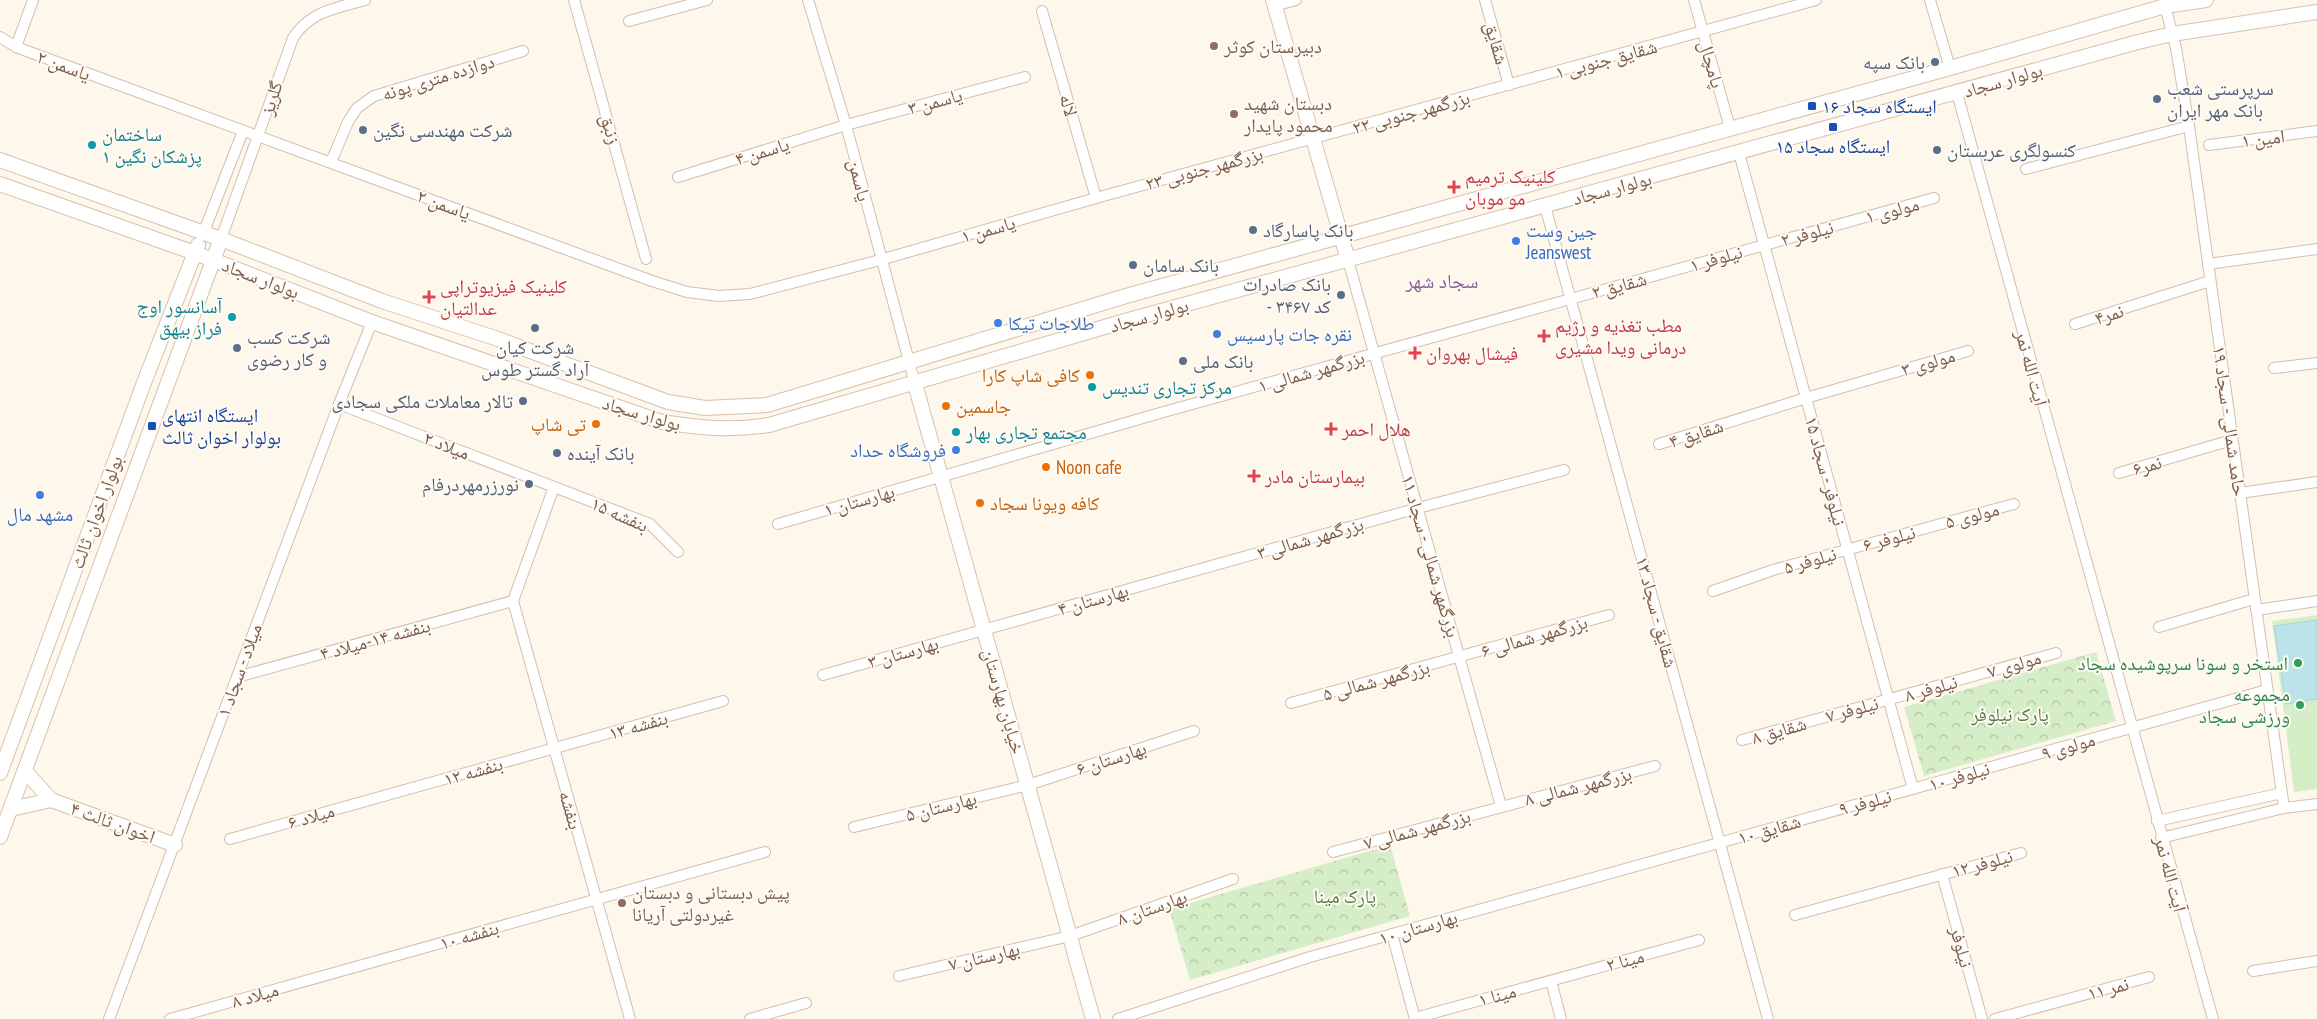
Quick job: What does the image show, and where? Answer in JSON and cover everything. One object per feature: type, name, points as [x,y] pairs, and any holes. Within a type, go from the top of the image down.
[{"type":"main road","name":"بولوار سجاد","points":[[0,160],[221,239],[382,301],[498,339],[668,402],[705,408],[767,405],[1126,296],[1950,68],[2164,3],[2206,0]]},
{"type":"main road","points":[[1273,3],[1348,260]]},
{"type":"main road","name":"بولوار سجاد","points":[[0,184],[195,252],[372,322],[662,422],[702,429],[736,430],[769,425],[915,384],[1125,321],[2172,34],[2317,12]]},
{"type":"main road","name":"بولوار اخوان ثالث","points":[[0,773],[145,380],[203,234]]},
{"type":"main road","points":[[1,829],[11,809],[221,239]]},
{"type":"main road","name":"خیابان بهارستان","points":[[915,384],[1094,1019]]},
{"type":"main road","name":"اخوان ثالث ۴","points":[[25,771],[50,800],[174,846]]},
{"type":"main road","name":"اخوان ثالث ۴","points":[[11,809],[50,800]]},
{"type":"street","points":[[16,47],[34,0]]},
{"type":"street","name":"گلریز","points":[[221,239],[286,54],[300,27],[319,13],[341,3],[365,0]]},
{"type":"street","name":"زنبق","points":[[574,0],[646,259]]},
{"type":"street","points":[[629,21],[707,0]]},
{"type":"street","name":"یاسمن","points":[[808,0],[846,125],[880,260],[915,384]]},
{"type":"street","points":[[1273,3],[1296,0]]},
{"type":"street","name":"شقایق","points":[[1485,0],[1509,85]]},
{"type":"street","name":"پامچال","points":[[1694,0],[1730,128]]},
{"type":"street","name":"شقایق جنوبی ۱","points":[[1509,85],[1816,0]]},
{"type":"street","points":[[1930,0],[1950,68]]},
{"type":"street","name":"حامد شمالی - سجاد ۱۹","points":[[2164,3],[2172,34],[2189,126],[2284,808]]},
{"type":"street","name":"لاله","points":[[1042,11],[1096,198]]},
{"type":"street","name":"یاسمن ۲","points":[[0,37],[16,47],[643,278],[687,292],[719,296],[750,294],[880,260]]},
{"type":"street","name":"دوازده متری پونه","points":[[331,162],[348,122],[357,108],[374,96],[523,52]]},
{"type":"street","name":"یاسمن ۳","points":[[846,125],[1025,77]]},
{"type":"street","name":"بزرگمهر جنوبی ۲۲","points":[[1312,139],[1509,85]]},
{"type":"street","name":"آیت الله نمر","points":[[1957,93],[2213,1019]]},
{"type":"street","name":"یاسمن ۴","points":[[678,178],[846,125]]},
{"type":"street","points":[[2026,169],[2189,126]]},
{"type":"street","name":"گلریز","points":[[203,234],[243,131]]},
{"type":"street","name":"امین ۱","points":[[2209,145],[2317,132]]},
{"type":"street","name":"بزرگمهر جنوبی ۲۳","points":[[1096,198],[1312,139]]},
{"type":"street","name":"نیلوفر - سجاد ۱۵","points":[[1739,153],[1913,789]]},
{"type":"street","name":"یاسمن ۱","points":[[880,260],[1096,198]]},
{"type":"street","name":"مولوی ۱","points":[[1849,222],[1934,198]]},
{"type":"street","name":"شقایق - سجاد ۱۳","points":[[1545,206],[1768,1019]]},
{"type":"street","name":"نیلوفر ۲","points":[[1764,245],[1849,222]]},
{"type":"street","name":"نیلوفر ۱","points":[[1667,272],[1764,245]]},
{"type":"street","points":[[2208,264],[2317,249]]},
{"type":"street","name":"بزرگمهر شمالی - سجاد ۱۱","points":[[1348,260],[1501,806]]},
{"type":"street","name":"شقایق ۲","points":[[1477,325],[1667,272]]},
{"type":"street","name":"نمر۴","points":[[2075,324],[2210,281]]},
{"type":"street","name":"میلاد - سجاد ۱","points":[[109,1019],[339,404],[372,322]]},
{"type":"street","name":"بزرگمهر شمالی ۱","points":[[941,476],[1477,325]]},
{"type":"street","name":"مولوی ۳","points":[[1806,398],[1968,351]]},
{"type":"street","points":[[2274,368],[2317,362]]},
{"type":"street","name":"شقایق ۴","points":[[1660,444],[1806,398]]},
{"type":"street","name":"میلاد ۲","points":[[339,404],[554,487]]},
{"type":"street","name":"نمر۶","points":[[2119,473],[2232,440]]},
{"type":"street","name":"بزرگمهر شمالی ۳","points":[[1202,568],[1564,470]]},
{"type":"street","name":"بهارستان ۱","points":[[778,524],[941,476]]},
{"type":"street","points":[[2240,493],[2317,482]]},
{"type":"street","points":[[513,601],[554,487]]},
{"type":"street","name":"بنفشه ۱۵","points":[[554,487],[650,524],[678,552]]},
{"type":"street","name":"مولوی ۵","points":[[1931,526],[2014,504]]},
{"type":"street","name":"نیلوفر ۶","points":[[1848,549],[1931,526]]},
{"type":"street","name":"نیلوفر ۵","points":[[1713,591],[1773,570],[1848,549]]},
{"type":"street","name":"بهارستان ۴","points":[[984,629],[1202,568]]},
{"type":"street","points":[[2159,626],[2254,599]]},
{"type":"street","name":"بنفشه ۱۴-میلاد ۴","points":[[237,677],[513,601]]},
{"type":"street","name":"بنفشه","points":[[513,601],[630,1019]]},
{"type":"street","points":[[2256,610],[2317,601]]},
{"type":"street","name":"بزرگمهر شمالی ۶","points":[[1460,657],[1609,614]]},
{"type":"street","name":"بهارستان ۳","points":[[823,674],[984,629]]},
{"type":"street","name":"مولوی ۷","points":[[1972,676],[2056,653]]},
{"type":"street","name":"بزرگمهر شمالی ۵","points":[[1291,703],[1460,657]]},
{"type":"street","name":"نیلوفر ۸","points":[[1889,699],[1972,676]]},
{"type":"street","name":"مولوی ۹","points":[[2004,764],[2267,690]]},
{"type":"street","name":"نیلوفر ۷","points":[[1816,720],[1889,699]]},
{"type":"street","name":"بنفشه ۱۳","points":[[554,748],[723,701]]},
{"type":"street","name":"شقایق ۸","points":[[1742,740],[1816,720]]},
{"type":"street","name":"بهارستان ۶","points":[[1028,785],[1194,731]]},
{"type":"street","name":"بنفشه ۱۲","points":[[392,794],[554,748]]},
{"type":"street","name":"نیلوفر ۱۰","points":[[1913,789],[2004,764]]},
{"type":"street","name":"بزرگمهر شمالی ۸","points":[[1501,806],[1655,766]]},
{"type":"street","name":"بهارستان ۵","points":[[854,827],[1028,785]]},
{"type":"street","name":"نیلوفر ۹","points":[[1817,816],[1913,789]]},
{"type":"street","points":[[2157,821],[2282,793]]},
{"type":"street","name":"میلاد ۶","points":[[230,839],[392,794]]},
{"type":"street","points":[[2162,838],[2284,808],[2317,804]]},
{"type":"street","name":"بزرگمهر شمالی ۷","points":[[1333,852],[1501,806]]},
{"type":"street","name":"شقایق ۱۰","points":[[1720,843],[1817,816]]},
{"type":"street","name":"بهارستان ۱۰","points":[[1118,1019],[1310,957],[1720,843]]},
{"type":"street","name":"بنفشه ۱۰","points":[[341,971],[765,852]]},
{"type":"street","name":"نیلوفر ۱۲","points":[[1795,915],[2021,853]]},
{"type":"street","name":"نیلوفر","points":[[1942,874],[1982,1019]]},
{"type":"street","name":"بهارستان ۸","points":[[1070,936],[1233,879]]},
{"type":"street","points":[[1392,934],[1415,1019]]},
{"type":"street","name":"بهارستان ۷","points":[[899,976],[1070,936]]},
{"type":"street","name":"مینا ۲","points":[[1551,981],[1699,940]]},
{"type":"street","points":[[2253,971],[2317,961]]},
{"type":"street","name":"میلاد ۸","points":[[170,1019],[341,971]]},
{"type":"street","name":"نمر ۱۱","points":[[1995,1019],[2149,977]]},
{"type":"street","points":[[1551,981],[1561,1019]]},
{"type":"street","name":"مینا ۱","points":[[1415,1019],[1551,981]]},
{"type":"street","points":[[750,1019],[806,1003]]},
{"type":"green space","name":"مجموعه ورزشی سجاد","points":[[2317,615],[2317,789],[2294,792],[2272,621]]},
{"type":"green space","name":"پارک نیلوفر","points":[[2096,652],[2116,721],[1924,776],[1904,707]]},
{"type":"green space","name":"پارک مینا","points":[[1390,845],[1410,916],[1190,980],[1169,909]]},
{"type":"water","name":"استخر و سونا سرپوشیده سجاد","points":[[2317,620],[2317,699],[2286,704],[2274,626]]},
{"type":"place","name":"دبیرستان کوثر","points":[[1214,46]]},
{"type":"place","name":"بانک سپه","points":[[1935,62]]},
{"type":"place","name":"سرپرستی شعب بانک مهر ایران","points":[[2157,99]]},
{"type":"place","name":"ایستگاه سجاد ۱۶","points":[[1812,106]]},
{"type":"place","name":"دبستان شهید محمود پایدار","points":[[1234,114]]},
{"type":"place","name":"ایستگاه سجاد ۱۵","points":[[1833,127]]},
{"type":"place","name":"شرکت مهندسی نگین","points":[[363,130]]},
{"type":"place","name":"ساختمان پزشکان نگین ۱","points":[[92,145]]},
{"type":"place","name":"کنسولگری عربستان","points":[[1937,150]]},
{"type":"place","name":"کلینیک ترمیم مو موبان","points":[[1454,187]]},
{"type":"place","name":"بانک پاسارگاد","points":[[1253,230]]},
{"type":"place","name":"جین وست Jeanswest","points":[[1516,241]]},
{"type":"place","name":"بانک سامان","points":[[1133,265]]},
{"type":"place","name":"بانک صادرات - کد ۳۴۶۷","points":[[1341,295]]},
{"type":"place","name":"کلینیک فیزیوتراپی عدالتیان","points":[[429,297]]},
{"type":"place","name":"آسانسور اوج فراز بیهق","points":[[232,317]]},
{"type":"place","name":"طلاجات تیکا","points":[[998,323]]},
{"type":"place","name":"شرکت کیان آراد گستر طوس","points":[[535,328]]},
{"type":"place","name":"نقره جات پارسیس","points":[[1217,334]]},
{"type":"place","name":"مطب تغذیه و رژیم درمانی ویدا مشیری","points":[[1544,336]]},
{"type":"place","name":"شرکت کسب و کار رضوی","points":[[237,348]]},
{"type":"place","name":"فیشال بهروان","points":[[1415,353]]},
{"type":"place","name":"بانک ملی","points":[[1183,361]]},
{"type":"place","name":"کافی شاپ کارا","points":[[1090,375]]},
{"type":"place","name":"مرکز تجاری تندیس","points":[[1092,387]]},
{"type":"place","name":"تالار معاملات ملکی سجادی","points":[[523,401]]},
{"type":"place","name":"جاسمین","points":[[946,406]]},
{"type":"place","name":"تی شاپ","points":[[596,424]]},
{"type":"place","name":"ایستگاه انتهای بولوار اخوان ثالث","points":[[152,426]]},
{"type":"place","name":"هلال احمر","points":[[1331,429]]},
{"type":"place","name":"مجتمع تجاری بهار","points":[[956,432]]},
{"type":"place","name":"فروشگاه حداد","points":[[956,450]]},
{"type":"place","name":"بانک آینده","points":[[557,453]]},
{"type":"place","name":"Noon cafe","points":[[1046,467]]},
{"type":"place","name":"بیمارستان مادر","points":[[1254,476]]},
{"type":"place","name":"نورزرمهردرفام","points":[[529,484]]},
{"type":"place","name":"مشهد مال","points":[[40,495]]},
{"type":"place","name":"کافه ویونا سجاد","points":[[980,503]]},
{"type":"place","name":"استخر و سونا سرپوشیده سجاد","points":[[2298,663]]},
{"type":"place","name":"مجموعه ورزشی سجاد","points":[[2300,705]]},
{"type":"place","name":"پیش دبستانی و دبستان غیردولتی آریانا","points":[[622,903]]},
{"type":"district","name":"سجاد شهر","points":[[1442,281]]}]
